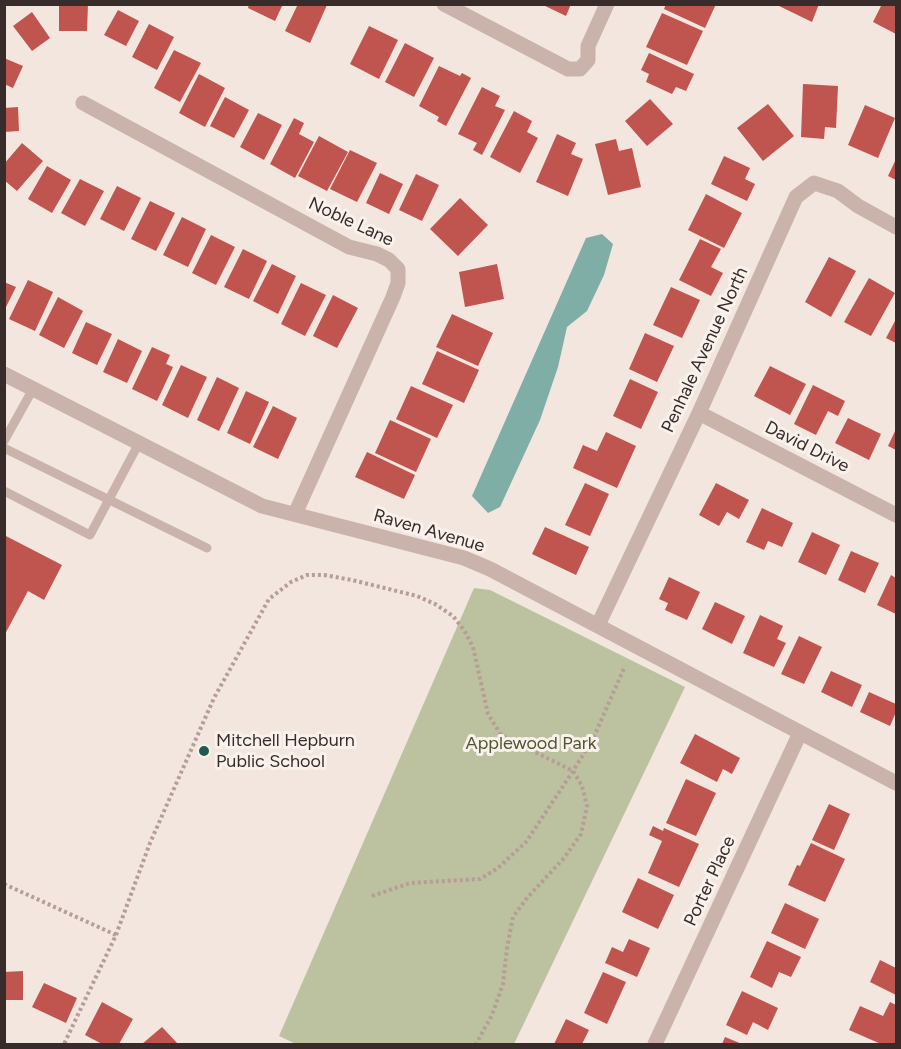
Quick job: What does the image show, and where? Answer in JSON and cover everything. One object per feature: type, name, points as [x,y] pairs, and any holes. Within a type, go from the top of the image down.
[{"type":"street","points":[[444,4],[568,69],[580,69],[588,60],[588,46],[607,4]]},
{"type":"street","name":"Noble Lane","points":[[83,103],[349,247],[377,254],[389,260],[398,270],[398,283],[393,297],[295,514]]},
{"type":"street","name":"Penhale Avenue North","points":[[598,625],[699,412],[796,196],[814,183],[838,191],[858,206],[897,227]]},
{"type":"street","name":"Raven Avenue","points":[[4,374],[262,506],[464,558],[490,569],[897,783]]},
{"type":"street","name":"David Drive","points":[[699,412],[897,515]]},
{"type":"street","name":"Porter Place","points":[[656,1044],[800,733]]},
{"type":"lane","points":[[4,441],[33,389]]},
{"type":"lane","points":[[4,491],[90,536],[139,443]]},
{"type":"lane","points":[[4,448],[207,548]]},
{"type":"path","points":[[64,1044],[116,935],[150,843],[214,698],[269,599],[291,582],[307,575],[324,575],[417,596],[453,616],[473,647],[488,714],[501,735],[573,771],[582,786],[587,806],[581,834],[564,858],[527,898],[513,917],[503,984],[492,1016],[476,1044]]},
{"type":"path","points":[[372,896],[410,883],[480,879],[498,868],[526,842],[573,771],[592,739],[625,666]]},
{"type":"path","points":[[4,884],[116,935]]},
{"type":"green space","name":"Applewood Park","points":[[474,588],[490,590],[685,687],[514,1044],[296,1044],[279,1036]]},
{"type":"water","points":[[602,234],[613,244],[604,275],[587,311],[567,327],[558,367],[540,420],[500,507],[488,513],[472,496],[586,238]]},
{"type":"building","points":[[59,4],[88,4],[87,31],[59,31]]},
{"type":"building","points":[[249,4],[283,4],[275,21],[248,8]]},
{"type":"building","points":[[298,4],[327,5],[310,43],[285,31]]},
{"type":"building","points":[[541,4],[571,4],[566,16]]},
{"type":"building","points":[[666,4],[716,4],[705,28],[664,9]]},
{"type":"building","points":[[775,4],[819,4],[812,22]]},
{"type":"building","points":[[882,4],[896,4],[896,34],[873,22]]},
{"type":"building","points":[[118,10],[139,21],[126,46],[104,35]]},
{"type":"building","points":[[32,12],[50,38],[32,51],[13,26]]},
{"type":"building","points":[[662,13],[703,31],[687,65],[646,47]]},
{"type":"building","points":[[149,24],[174,37],[157,70],[132,57]]},
{"type":"building","points":[[369,26],[398,40],[379,79],[350,64]]},
{"type":"building","points":[[405,43],[434,58],[414,97],[385,82]]},
{"type":"building","points":[[174,50],[201,63],[180,102],[154,88]]},
{"type":"building","points":[[649,53],[694,74],[686,91],[676,87],[672,94],[646,82],[649,74],[641,70]]},
{"type":"building","points":[[4,58],[23,66],[13,88],[4,84]]},
{"type":"building","points":[[439,66],[460,76],[462,73],[471,78],[446,126],[437,121],[439,117],[419,106]]},
{"type":"building","points":[[199,74],[225,88],[205,127],[179,113]]},
{"type":"building","points":[[803,84],[838,86],[836,128],[825,127],[824,139],[801,137]]},
{"type":"building","points":[[482,87],[500,96],[495,106],[505,110],[482,155],[473,150],[477,143],[458,134]]},
{"type":"building","points":[[225,97],[249,110],[234,138],[210,126]]},
{"type":"building","points":[[650,99],[673,124],[647,146],[625,121]]},
{"type":"building","points":[[768,104],[794,136],[763,161],[737,128]]},
{"type":"building","points":[[865,105],[895,118],[878,158],[848,145]]},
{"type":"building","points":[[18,107],[19,131],[4,132],[4,108]]},
{"type":"building","points":[[514,111],[532,121],[527,132],[538,138],[520,173],[490,157]]},
{"type":"building","points":[[258,113],[282,125],[264,160],[240,147]]},
{"type":"building","points":[[294,118],[304,123],[299,134],[314,142],[295,178],[270,164]]},
{"type":"building","points":[[557,134],[576,143],[571,154],[583,159],[568,196],[536,182]]},
{"type":"building","points":[[319,136],[348,152],[327,191],[298,176]]},
{"type":"building","points":[[616,139],[619,151],[632,148],[641,187],[608,195],[595,144]]},
{"type":"building","points":[[22,143],[43,161],[17,191],[4,180],[4,164]]},
{"type":"building","points":[[350,150],[377,163],[357,202],[330,189]]},
{"type":"building","points":[[724,156],[750,168],[745,179],[755,184],[747,201],[711,184]]},
{"type":"building","points":[[896,159],[896,180],[888,176]]},
{"type":"building","points":[[47,166],[71,180],[52,213],[28,199]]},
{"type":"building","points":[[380,173],[403,184],[389,214],[366,203]]},
{"type":"building","points":[[416,174],[439,185],[422,221],[399,210]]},
{"type":"building","points":[[80,179],[104,191],[85,226],[61,213]]},
{"type":"building","points":[[117,186],[141,198],[124,231],[100,219]]},
{"type":"building","points":[[706,194],[742,213],[724,248],[688,230]]},
{"type":"building","points":[[460,198],[488,225],[458,256],[430,229]]},
{"type":"building","points":[[150,201],[175,213],[156,251],[131,239]]},
{"type":"building","points":[[182,217],[206,229],[188,267],[163,255]]},
{"type":"building","points":[[211,235],[235,247],[216,285],[192,273]]},
{"type":"building","points":[[700,239],[721,249],[711,267],[723,273],[711,296],[679,280]]},
{"type":"building","points":[[243,249],[267,261],[249,299],[224,287]]},
{"type":"building","points":[[829,257],[856,271],[831,317],[805,302]]},
{"type":"building","points":[[272,264],[296,276],[278,314],[253,301]]},
{"type":"building","points":[[497,264],[504,299],[465,307],[459,272]]},
{"type":"building","points":[[869,278],[895,293],[871,336],[844,322]]},
{"type":"building","points":[[28,280],[53,292],[35,331],[9,319]]},
{"type":"building","points":[[4,282],[16,287],[4,311]]},
{"type":"building","points":[[301,283],[326,295],[305,336],[281,324]]},
{"type":"building","points":[[671,287],[700,300],[682,338],[653,325]]},
{"type":"building","points":[[333,295],[358,308],[337,348],[313,336]]},
{"type":"building","points":[[58,297],[83,311],[64,348],[39,335]]},
{"type":"building","points":[[452,314],[493,333],[478,366],[436,347]]},
{"type":"building","points":[[896,319],[896,343],[886,338]]},
{"type":"building","points":[[86,322],[112,334],[97,365],[72,353]]},
{"type":"building","points":[[645,333],[674,346],[657,382],[629,369]]},
{"type":"building","points":[[118,339],[142,351],[127,383],[103,372]]},
{"type":"building","points":[[152,347],[170,355],[166,364],[173,367],[157,401],[132,389]]},
{"type":"building","points":[[437,351],[479,370],[464,403],[422,384]]},
{"type":"building","points":[[181,365],[207,377],[188,418],[162,405]]},
{"type":"building","points":[[770,366],[806,384],[790,415],[754,396]]},
{"type":"building","points":[[217,377],[239,388],[219,431],[197,420]]},
{"type":"building","points":[[630,379],[658,392],[641,429],[613,416]]},
{"type":"building","points":[[813,385],[845,401],[838,416],[828,411],[816,435],[794,424]]},
{"type":"building","points":[[411,386],[453,405],[437,438],[396,419]]},
{"type":"building","points":[[246,391],[269,402],[250,444],[227,433]]},
{"type":"building","points":[[273,406],[297,418],[278,459],[253,447]]},
{"type":"building","points":[[848,418],[881,434],[869,460],[835,443]]},
{"type":"building","points":[[390,420],[431,439],[416,472],[375,453]]},
{"type":"building","points":[[896,429],[896,450],[888,446]]},
{"type":"building","points":[[606,432],[636,446],[617,488],[573,468],[583,445],[597,451]]},
{"type":"building","points":[[367,452],[415,475],[404,499],[355,477]]},
{"type":"building","points":[[585,483],[609,494],[590,536],[565,525]]},
{"type":"building","points":[[716,483],[749,500],[739,519],[727,512],[719,526],[699,515]]},
{"type":"building","points":[[762,508],[793,523],[782,547],[768,541],[764,550],[746,542]]},
{"type":"building","points":[[545,527],[589,547],[576,575],[532,554]]},
{"type":"building","points":[[812,532],[840,545],[826,575],[798,562]]},
{"type":"building","points":[[4,535],[62,565],[44,600],[28,591],[4,636]]},
{"type":"building","points":[[851,551],[879,563],[865,593],[838,580]]},
{"type":"building","points":[[891,575],[896,578],[896,614],[877,605]]},
{"type":"building","points":[[669,577],[700,592],[687,620],[665,610],[668,603],[659,599]]},
{"type":"building","points":[[715,602],[745,616],[732,644],[702,629]]},
{"type":"building","points":[[760,615],[783,626],[777,639],[786,643],[774,667],[743,653]]},
{"type":"building","points":[[799,636],[822,647],[804,684],[781,674]]},
{"type":"building","points":[[831,671],[862,685],[852,707],[821,692]]},
{"type":"building","points":[[869,692],[896,704],[896,712],[890,726],[860,712]]},
{"type":"building","points":[[695,734],[740,758],[732,774],[723,769],[717,782],[680,763]]},
{"type":"building","points":[[686,779],[716,793],[696,836],[666,823]]},
{"type":"building","points":[[829,804],[850,814],[834,850],[812,840]]},
{"type":"building","points":[[653,826],[663,831],[664,828],[699,844],[679,887],[648,873],[662,841],[649,835]]},
{"type":"building","points":[[811,843],[845,859],[825,902],[788,885]]},
{"type":"building","points":[[638,878],[674,895],[658,929],[622,912]]},
{"type":"building","points":[[785,903],[819,919],[805,949],[771,933]]},
{"type":"building","points":[[629,939],[650,948],[637,977],[605,963],[612,947],[623,952]]},
{"type":"building","points":[[767,941],[801,957],[791,977],[779,972],[772,988],[750,977]]},
{"type":"building","points":[[880,960],[896,968],[896,995],[870,982]]},
{"type":"building","points":[[23,971],[23,1000],[4,1000],[4,972]]},
{"type":"building","points":[[603,972],[626,982],[607,1024],[584,1013]]},
{"type":"building","points":[[44,983],[77,998],[66,1023],[32,1007]]},
{"type":"building","points":[[742,991],[778,1008],[768,1030],[753,1022],[747,1035],[726,1025]]},
{"type":"building","points":[[102,1002],[133,1019],[119,1044],[102,1044],[85,1035]]},
{"type":"building","points":[[890,1002],[896,1005],[895,1044],[881,1044],[849,1030],[860,1006],[883,1016]]},
{"type":"building","points":[[566,1019],[589,1030],[582,1044],[554,1044]]},
{"type":"building","points":[[162,1027],[178,1044],[142,1044]]},
{"type":"building","points":[[725,1037],[742,1044],[722,1044]]},
{"type":"place","name":"Mitchell Hepburn Public School","points":[[204,751]]}]
